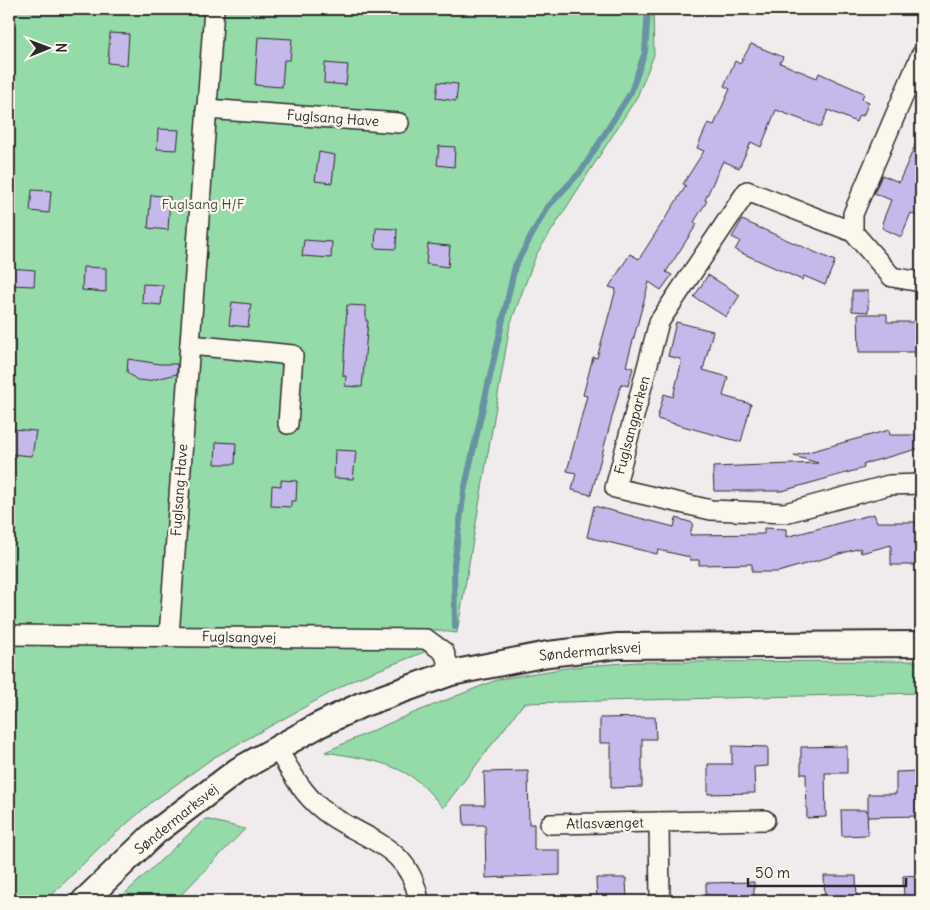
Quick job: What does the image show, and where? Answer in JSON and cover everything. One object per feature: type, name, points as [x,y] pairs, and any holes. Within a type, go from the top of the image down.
[{"type":"street","name":"Fuglsang Have","points":[[169,636],[214,9]]},
{"type":"street","points":[[853,232],[853,214],[921,56]]},
{"type":"street","name":"Fuglsang Have","points":[[206,109],[399,124]]},
{"type":"street","name":"Fuglsangparken","points":[[921,282],[892,277],[853,232],[747,191],[660,322],[616,488],[711,510],[785,513],[889,485],[921,484]]},
{"type":"street","points":[[190,345],[293,355],[288,424]]},
{"type":"street","name":"Fuglsangvej","points":[[9,635],[426,639],[444,652],[451,673]]},
{"type":"street","name":"Søndermarksvej","points":[[84,901],[156,832],[238,770],[362,705],[451,673],[548,654],[618,646],[921,644]]},
{"type":"street","points":[[277,748],[293,774],[322,810],[382,843],[400,860],[417,890],[419,901]]},
{"type":"street","name":"Atlasvænget","points":[[550,824],[765,820]]},
{"type":"street","name":"Atlasvænget","points":[[659,822],[660,901]]},
{"type":"green space","name":"Fuglsang H/F","points":[[9,9],[653,9],[654,55],[637,97],[536,255],[510,325],[457,633],[427,629],[9,627]]},
{"type":"green space","points":[[9,645],[410,645],[427,651],[355,679],[213,758],[153,801],[100,847],[46,901],[9,901]]},
{"type":"green space","points":[[921,661],[921,693],[524,703],[443,808],[420,783],[399,770],[374,761],[325,752],[401,718],[499,679],[573,667],[637,662]]},
{"type":"green space","points":[[205,819],[245,829],[175,901],[117,901]]},
{"type":"building","points":[[110,33],[129,34],[127,65],[108,63]]},
{"type":"building","points":[[258,37],[292,39],[290,60],[284,60],[282,87],[255,85]]},
{"type":"building","points":[[751,44],[783,57],[780,63],[817,78],[819,73],[864,93],[862,99],[869,102],[863,116],[859,115],[856,122],[828,110],[821,127],[776,110],[761,147],[751,142],[739,168],[723,161],[705,200],[707,201],[694,222],[697,224],[666,272],[672,275],[661,290],[649,282],[626,366],[633,368],[628,386],[621,384],[591,495],[572,490],[576,473],[567,471],[587,396],[583,395],[593,357],[597,358],[616,289],[609,287],[630,254],[639,259],[686,186],[683,184],[704,151],[697,148],[708,123],[714,125],[730,89],[724,86],[735,61],[740,64]]},
{"type":"building","points":[[325,63],[348,65],[346,85],[324,83]]},
{"type":"building","points":[[438,82],[458,84],[456,101],[436,98]]},
{"type":"building","points":[[158,129],[179,130],[177,150],[157,149]]},
{"type":"building","points":[[921,132],[921,206],[917,216],[911,213],[901,237],[882,228],[884,224],[882,223],[891,200],[874,193],[882,175],[899,182]]},
{"type":"building","points":[[439,146],[455,147],[454,167],[437,165]]},
{"type":"building","points":[[319,152],[335,155],[332,183],[315,181]]},
{"type":"building","points":[[32,190],[51,191],[49,213],[30,211]]},
{"type":"building","points":[[151,195],[170,197],[168,230],[148,228]]},
{"type":"building","points":[[742,220],[835,261],[825,285],[804,276],[802,280],[735,250],[740,241],[732,237]]},
{"type":"building","points":[[376,228],[397,229],[396,249],[375,248]]},
{"type":"building","points":[[304,240],[332,242],[331,258],[302,256]]},
{"type":"building","points":[[428,244],[450,246],[448,267],[426,264]]},
{"type":"building","points":[[83,267],[106,268],[106,292],[82,290]]},
{"type":"building","points":[[10,268],[35,270],[34,286],[9,285]]},
{"type":"building","points":[[708,275],[740,295],[726,317],[694,297]]},
{"type":"building","points":[[143,284],[163,285],[161,305],[142,303]]},
{"type":"building","points":[[852,291],[868,291],[868,312],[852,311]]},
{"type":"building","points":[[232,302],[251,304],[248,327],[229,325]]},
{"type":"building","points":[[347,305],[366,306],[366,321],[368,321],[362,387],[345,386],[346,376],[343,376]]},
{"type":"building","points":[[858,314],[887,314],[887,322],[921,322],[921,352],[859,352]]},
{"type":"building","points":[[676,322],[713,331],[703,370],[728,377],[723,396],[751,404],[741,442],[657,419],[664,394],[673,397],[681,364],[680,359],[668,356]]},
{"type":"building","points":[[128,359],[160,364],[177,364],[177,374],[148,381],[137,380],[127,372]]},
{"type":"building","points":[[12,429],[36,431],[32,456],[10,454]]},
{"type":"building","points":[[889,430],[890,435],[921,435],[921,448],[863,464],[864,468],[782,491],[714,491],[713,467],[818,463],[794,456]]},
{"type":"building","points":[[216,442],[236,443],[235,464],[215,464]]},
{"type":"building","points":[[335,450],[356,451],[353,479],[334,478]]},
{"type":"building","points":[[281,480],[297,481],[296,501],[291,501],[291,507],[271,506],[272,485],[281,486]]},
{"type":"building","points":[[594,506],[674,527],[676,518],[693,523],[690,535],[764,534],[764,528],[786,529],[786,537],[874,514],[877,522],[921,522],[921,559],[918,559],[918,565],[891,565],[891,545],[861,553],[860,548],[778,572],[752,572],[752,564],[699,565],[699,560],[690,560],[690,557],[658,550],[657,554],[587,537]]},
{"type":"building","points":[[655,717],[656,739],[642,739],[642,787],[611,788],[611,743],[600,743],[600,718]]},
{"type":"building","points":[[732,746],[768,747],[768,766],[754,767],[755,793],[708,794],[708,764],[732,764]]},
{"type":"building","points":[[847,746],[847,773],[825,773],[826,817],[807,818],[806,774],[801,774],[801,747]]},
{"type":"building","points":[[528,771],[529,824],[534,824],[534,850],[560,850],[560,875],[486,878],[485,825],[464,825],[463,805],[485,805],[484,772]]},
{"type":"building","points":[[921,771],[921,816],[868,817],[868,794],[896,794],[896,772]]},
{"type":"building","points":[[841,810],[867,810],[868,835],[842,836]]},
{"type":"building","points":[[921,875],[921,899],[904,899],[903,876]]},
{"type":"building","points":[[824,876],[856,876],[857,901],[825,901]]},
{"type":"building","points":[[596,878],[626,878],[627,901],[597,901]]},
{"type":"building","points":[[754,882],[754,901],[706,901],[706,883]]},
{"type":"waterway","points":[[455,627],[454,565],[464,491],[515,266],[546,209],[582,170],[631,92],[645,52],[648,9]]}]
